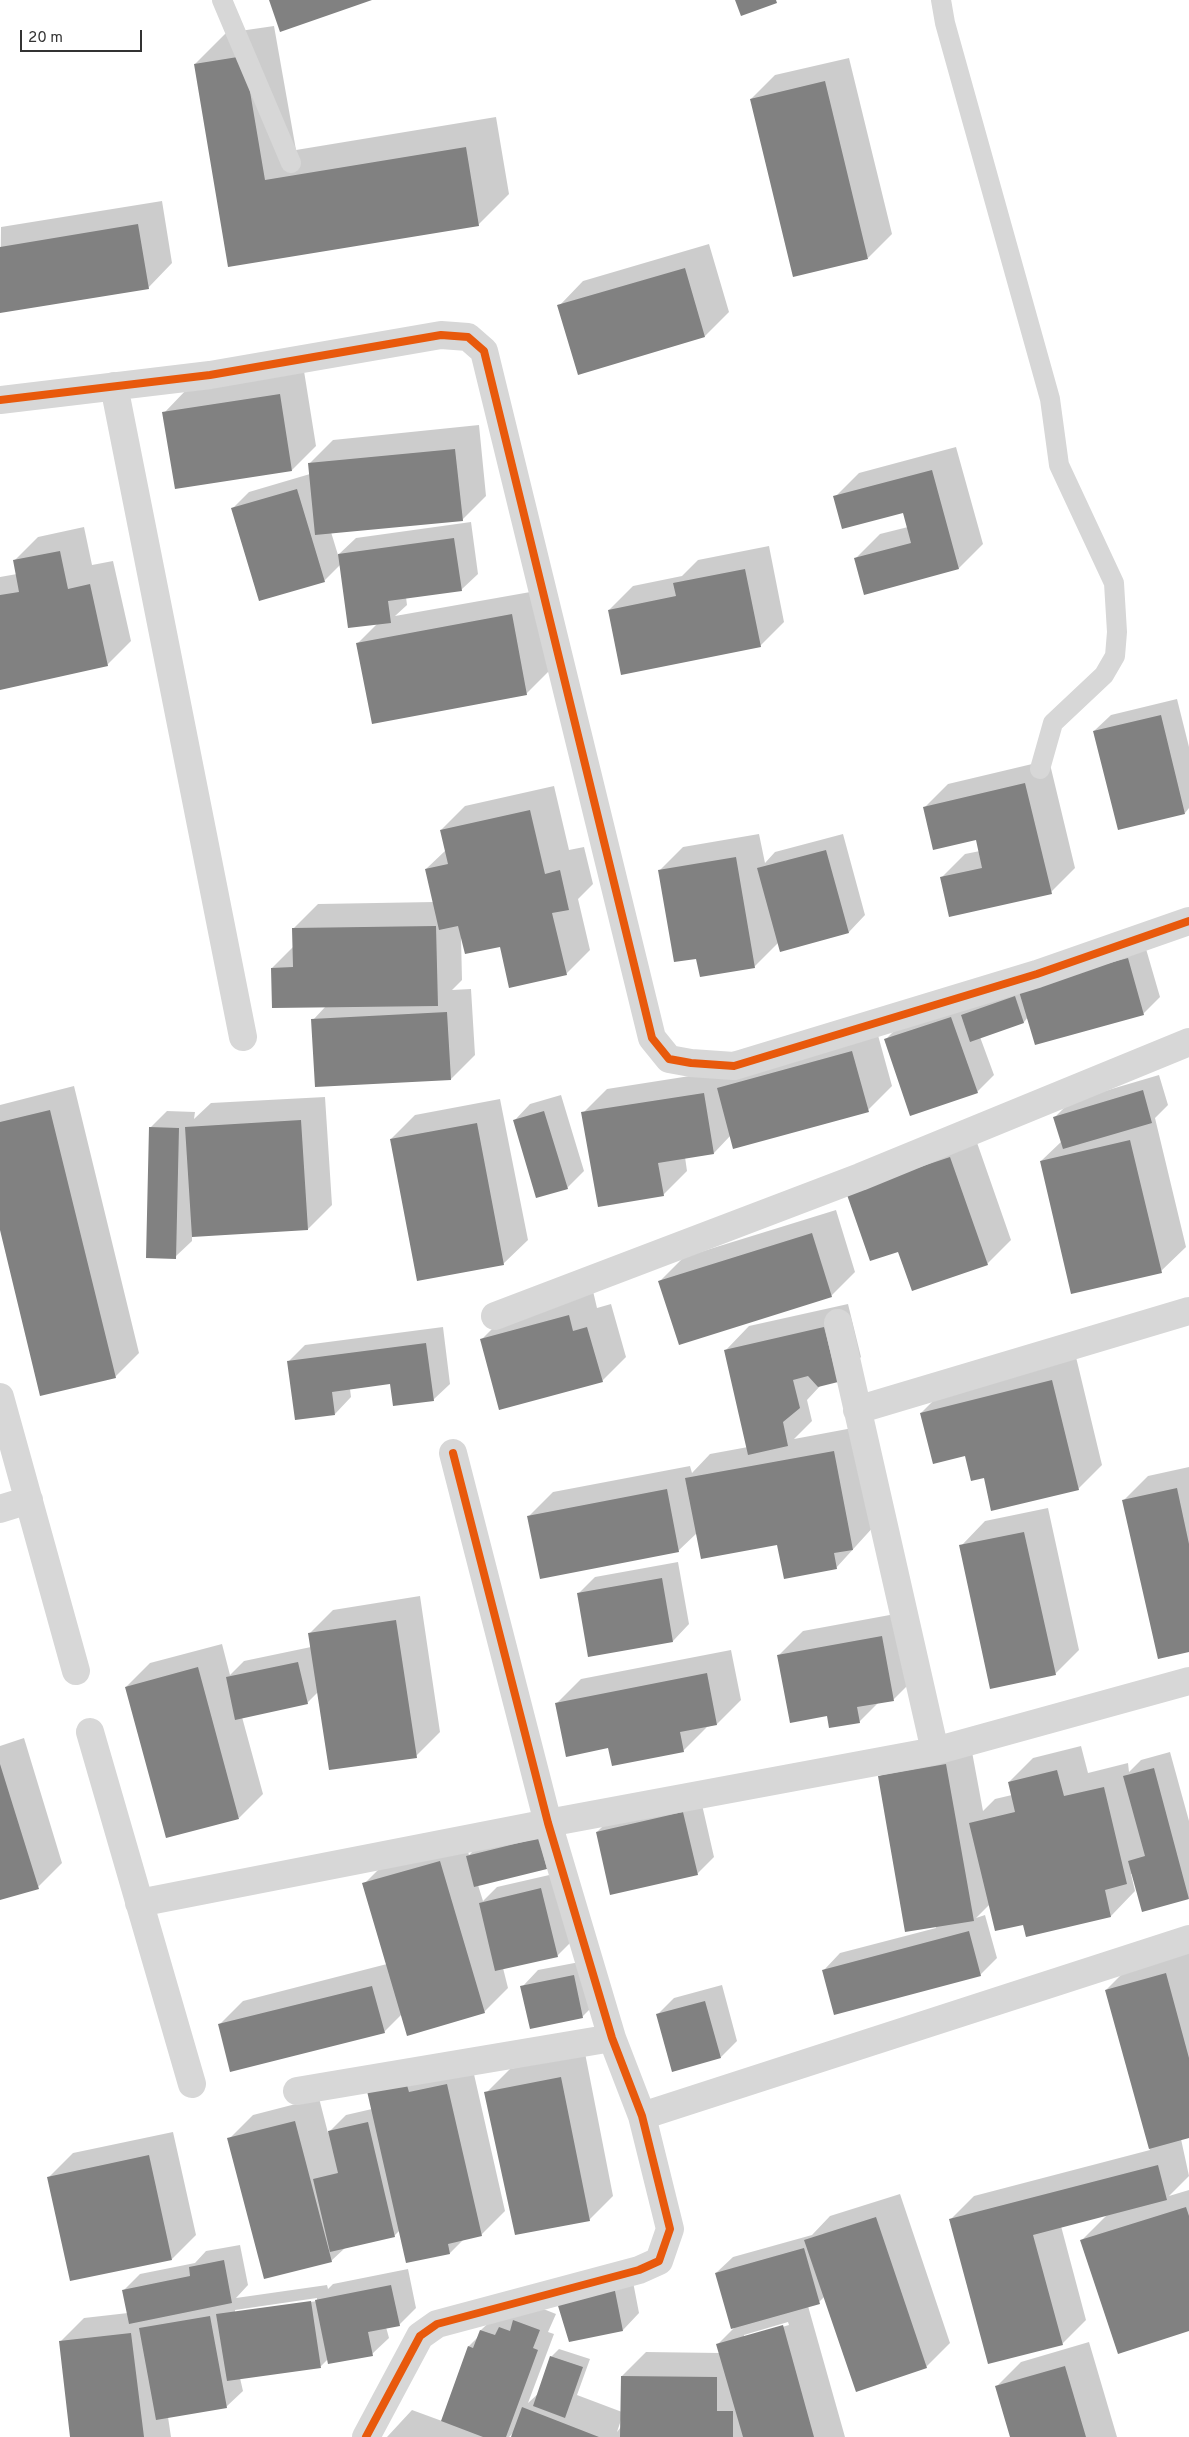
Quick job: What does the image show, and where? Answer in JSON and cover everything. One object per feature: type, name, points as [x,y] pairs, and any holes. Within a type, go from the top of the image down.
[{"type":"street","points":[[0,400],[210,375],[442,335],[468,337],[484,351],[652,1038],[669,1059],[691,1063],[734,1066],[1037,974],[1189,921]]},
{"type":"street","points":[[114,386],[243,1037]]},
{"type":"street","points":[[495,1316],[860,1177],[1189,1042]]},
{"type":"street","points":[[857,1410],[1189,1310]]},
{"type":"street","points":[[838,1323],[935,1751]]},
{"type":"street","points":[[0,1397],[76,1671]]},
{"type":"street","points":[[366,2437],[420,2336],[437,2324],[639,2270],[659,2261],[670,2229],[642,2116],[612,2038],[548,1823],[453,1453]]},
{"type":"street","points":[[0,1509],[29,1500]]},
{"type":"street","points":[[139,1903],[548,1823],[935,1751],[1189,1681]]},
{"type":"street","points":[[90,1732],[192,2084]]},
{"type":"street","points":[[642,2116],[1189,1939]]},
{"type":"street","points":[[297,2091],[612,2038]]},
{"type":"lane","points":[[222,0],[290,163]]},
{"type":"lane","points":[[941,0],[945,24],[1050,399],[1059,465],[1114,583],[1117,632],[1115,656],[1104,675],[1052,723],[1040,769]]},
{"type":"building","points":[[269,0],[372,0],[280,32]]},
{"type":"building","points":[[735,0],[776,0],[777,3],[741,16]]},
{"type":"building","points":[[244,56],[265,180],[466,147],[479,226],[228,267],[194,64]]},
{"type":"building","points":[[825,81],[868,259],[793,277],[750,99]]},
{"type":"building","points":[[138,224],[149,289],[0,313],[0,247]]},
{"type":"building","points":[[685,268],[705,337],[578,375],[557,305]]},
{"type":"building","points":[[280,394],[292,471],[175,489],[162,412]]},
{"type":"building","points":[[455,449],[463,521],[315,535],[308,463]]},
{"type":"building","points":[[932,470],[959,569],[864,595],[854,558],[911,543],[903,513],[842,529],[833,496]]},
{"type":"building","points":[[297,489],[325,582],[259,601],[231,508]]},
{"type":"building","points":[[454,538],[462,591],[388,601],[391,623],[348,628],[338,554]]},
{"type":"building","points":[[60,551],[68,589],[90,584],[108,666],[0,690],[0,595],[19,592],[13,560]]},
{"type":"building","points":[[745,569],[761,647],[621,675],[608,610],[676,596],[673,583]]},
{"type":"building","points":[[512,614],[527,695],[372,724],[356,643]]},
{"type":"building","points":[[1161,715],[1185,814],[1118,830],[1093,731]]},
{"type":"building","points":[[1025,783],[1052,894],[949,917],[940,877],[982,868],[976,840],[933,850],[923,807]]},
{"type":"building","points":[[530,810],[545,874],[560,870],[569,910],[552,913],[567,975],[509,988],[500,947],[465,954],[458,926],[439,930],[425,869],[448,864],[440,830]]},
{"type":"building","points":[[826,850],[849,933],[780,952],[757,868]]},
{"type":"building","points":[[736,857],[755,968],[700,977],[696,959],[674,962],[658,870]]},
{"type":"building","points":[[436,926],[438,1006],[272,1008],[271,968],[293,967],[292,928]]},
{"type":"building","points":[[1128,958],[1144,1015],[1035,1045],[1018,988]]},
{"type":"building","points":[[1015,996],[1024,1023],[970,1042],[961,1015]]},
{"type":"building","points":[[447,1012],[451,1080],[315,1087],[311,1019]]},
{"type":"building","points":[[951,1017],[978,1093],[910,1116],[884,1039]]},
{"type":"building","points":[[852,1051],[869,1112],[733,1149],[717,1088]]},
{"type":"building","points":[[1143,1090],[1152,1123],[1063,1149],[1053,1117]]},
{"type":"building","points":[[704,1093],[714,1154],[658,1163],[664,1196],[598,1207],[581,1112]]},
{"type":"building","points":[[50,1110],[116,1378],[40,1396],[0,1230],[0,1122]]},
{"type":"building","points":[[544,1111],[568,1189],[536,1198],[513,1120]]},
{"type":"building","points":[[301,1120],[308,1230],[192,1237],[185,1127]]},
{"type":"building","points":[[477,1123],[504,1265],[417,1281],[390,1139]]},
{"type":"building","points":[[149,1127],[179,1128],[176,1259],[146,1258]]},
{"type":"building","points":[[1130,1140],[1162,1273],[1071,1294],[1040,1161]]},
{"type":"building","points":[[950,1157],[988,1265],[912,1291],[898,1252],[870,1261],[846,1192]]},
{"type":"building","points":[[812,1233],[832,1297],[679,1345],[658,1281]]},
{"type":"building","points":[[569,1315],[573,1331],[587,1327],[603,1382],[499,1410],[480,1339]]},
{"type":"building","points":[[824,1327],[838,1382],[818,1387],[808,1376],[793,1380],[800,1408],[783,1422],[788,1446],[748,1455],[724,1350]]},
{"type":"building","points":[[426,1343],[434,1401],[393,1406],[390,1384],[332,1392],[335,1415],[295,1420],[287,1361]]},
{"type":"building","points":[[1052,1380],[1079,1490],[991,1511],[984,1478],[971,1481],[965,1456],[933,1464],[920,1413]]},
{"type":"building","points":[[834,1451],[853,1550],[834,1553],[837,1569],[784,1579],[777,1545],[701,1559],[685,1478]]},
{"type":"building","points":[[1177,1488],[1189,1544],[1189,1652],[1158,1659],[1122,1500]]},
{"type":"building","points":[[667,1489],[679,1552],[540,1579],[527,1516]]},
{"type":"building","points":[[1024,1532],[1056,1675],[990,1689],[959,1545]]},
{"type":"building","points":[[662,1578],[673,1642],[588,1657],[577,1593]]},
{"type":"building","points":[[396,1620],[417,1758],[329,1770],[308,1633]]},
{"type":"building","points":[[882,1636],[894,1701],[857,1707],[860,1723],[829,1728],[827,1716],[790,1723],[777,1655]]},
{"type":"building","points":[[298,1662],[308,1704],[235,1720],[226,1677]]},
{"type":"building","points":[[198,1667],[239,1819],[166,1838],[125,1687]]},
{"type":"building","points":[[707,1673],[717,1725],[680,1732],[684,1752],[612,1766],[608,1748],[566,1757],[555,1703]]},
{"type":"building","points":[[0,1764],[39,1889],[0,1900]]},
{"type":"building","points":[[946,1764],[974,1921],[905,1932],[878,1776]]},
{"type":"building","points":[[1154,1768],[1189,1899],[1142,1912],[1128,1861],[1145,1856],[1123,1776]]},
{"type":"building","points":[[1057,1770],[1064,1796],[1104,1787],[1127,1884],[1105,1890],[1111,1917],[1026,1937],[1023,1925],[995,1931],[969,1823],[1015,1812],[1008,1782]]},
{"type":"building","points":[[683,1812],[698,1875],[610,1895],[596,1832]]},
{"type":"building","points":[[539,1838],[547,1869],[474,1887],[466,1856]]},
{"type":"building","points":[[440,1861],[485,2013],[407,2036],[362,1883]]},
{"type":"building","points":[[541,1888],[558,1957],[495,1971],[479,1903]]},
{"type":"building","points":[[969,1931],[981,1976],[834,2015],[822,1970]]},
{"type":"building","points":[[1166,1973],[1189,2058],[1189,2138],[1149,2149],[1105,1990]]},
{"type":"building","points":[[574,1975],[583,2018],[530,2029],[520,1986]]},
{"type":"building","points":[[372,1986],[385,2033],[230,2072],[218,2024]]},
{"type":"building","points":[[705,2001],[721,2058],[672,2072],[656,2014]]},
{"type":"building","points":[[561,2077],[590,2221],[515,2235],[484,2092]]},
{"type":"building","points":[[406,2082],[409,2092],[447,2084],[482,2236],[448,2244],[450,2254],[406,2263],[367,2091]]},
{"type":"building","points":[[295,2121],[332,2262],[264,2279],[227,2138]]},
{"type":"building","points":[[368,2122],[395,2237],[330,2252],[313,2179],[338,2173],[328,2131]]},
{"type":"building","points":[[149,2155],[172,2260],[70,2281],[47,2177]]},
{"type":"building","points":[[1158,2165],[1167,2200],[1033,2235],[1063,2345],[988,2364],[949,2219]]},
{"type":"building","points":[[1186,2207],[1189,2216],[1189,2331],[1118,2354],[1080,2240]]},
{"type":"building","points":[[876,2217],[927,2368],[856,2392],[804,2240]]},
{"type":"building","points":[[804,2248],[820,2304],[731,2329],[715,2273]]},
{"type":"building","points":[[224,2260],[232,2303],[129,2324],[122,2290],[190,2276],[189,2267]]},
{"type":"building","points":[[613,2281],[623,2331],[569,2342],[555,2296]]},
{"type":"building","points":[[391,2285],[400,2326],[368,2332],[373,2356],[328,2364],[315,2300]]},
{"type":"building","points":[[311,2301],[321,2368],[227,2381],[216,2314]]},
{"type":"building","points":[[210,2316],[227,2408],[156,2420],[139,2328]]},
{"type":"building","points":[[513,2320],[540,2330],[533,2348],[538,2350],[506,2437],[483,2437],[441,2421],[468,2346],[473,2348],[480,2330],[495,2335],[499,2327],[510,2331]]},
{"type":"building","points":[[783,2325],[814,2437],[743,2437],[716,2344]]},
{"type":"building","points":[[131,2333],[144,2437],[70,2437],[59,2341]]},
{"type":"building","points":[[550,2356],[583,2367],[565,2418],[533,2406]]},
{"type":"building","points":[[1065,2366],[1086,2437],[1010,2437],[995,2386]]},
{"type":"building","points":[[621,2376],[717,2377],[717,2411],[733,2411],[733,2437],[620,2437]]},
{"type":"building","points":[[522,2407],[599,2437],[511,2437]]},
{"type":"cycle path","points":[[0,400],[210,375],[441,335],[468,337],[484,351],[652,1038],[669,1059],[691,1063],[734,1066],[1037,974],[1189,921]]},
{"type":"cycle path","points":[[366,2437],[420,2336],[437,2324],[639,2270],[659,2261],[670,2229],[642,2116],[612,2038],[548,1823],[453,1453]]}]
